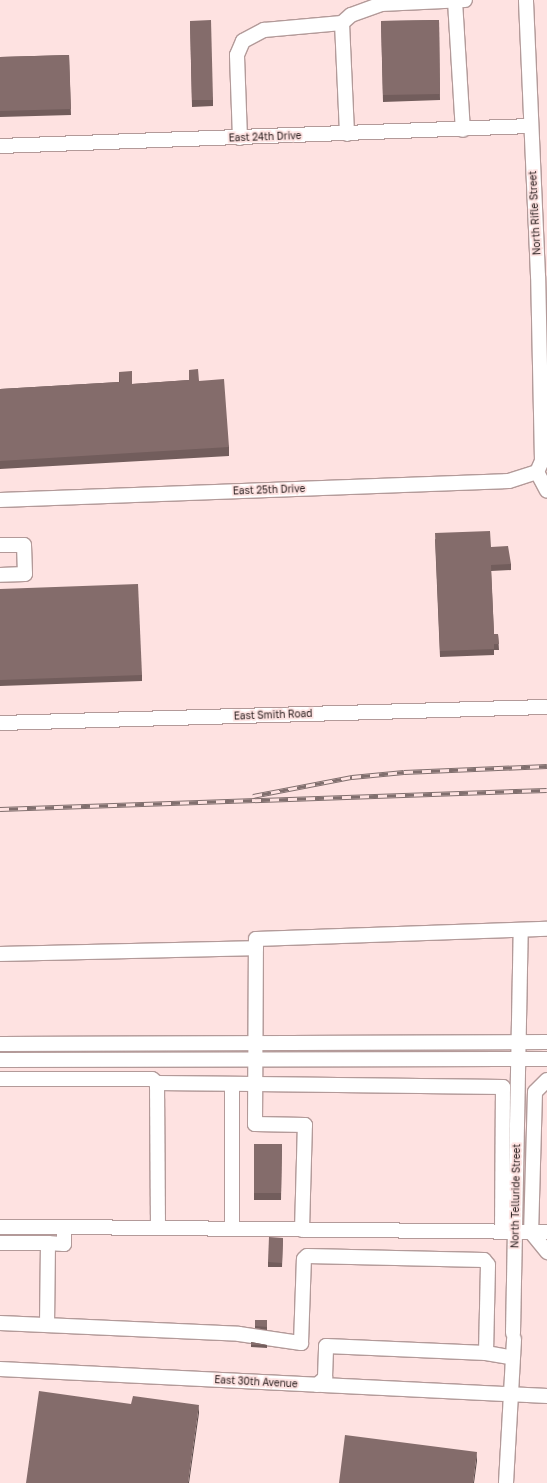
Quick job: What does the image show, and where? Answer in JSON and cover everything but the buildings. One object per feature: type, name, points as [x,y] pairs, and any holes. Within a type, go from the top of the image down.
[{"type":"street","points":[[455,0],[463,130]]},
{"type":"street","points":[[240,138],[237,55],[243,41],[264,30],[342,23],[351,15],[381,4],[464,0]]},
{"type":"street","name":"North Rifle Street","points":[[526,0],[542,461],[537,472]]},
{"type":"street","points":[[342,23],[348,134]]},
{"type":"street","name":"East 24th Drive","points":[[0,146],[463,130],[530,126]]},
{"type":"street","points":[[537,472],[547,491]]},
{"type":"street","name":"East 25th Drive","points":[[0,500],[509,481],[523,479],[537,472]]},
{"type":"street","points":[[0,545],[24,545],[25,574],[0,575]]},
{"type":"street","name":"East Smith Road","points":[[0,723],[547,707]]},
{"type":"street","points":[[302,1230],[305,1125],[255,1124],[256,939],[547,929]]},
{"type":"street","name":"North Telluride Street","points":[[506,1483],[514,1358],[520,930]]},
{"type":"street","points":[[0,954],[256,948]]},
{"type":"street","points":[[0,1044],[256,1041],[547,1042]]},
{"type":"street","points":[[112,1079],[114,1043]]},
{"type":"street","points":[[0,1060],[547,1059]]},
{"type":"street","points":[[0,1079],[152,1079],[157,1083],[503,1087],[502,1232]]},
{"type":"street","points":[[547,1080],[535,1092],[531,1232],[547,1252]]},
{"type":"street","points":[[157,1083],[158,1228]]},
{"type":"street","points":[[232,1084],[232,1230]]},
{"type":"street","points":[[0,1226],[232,1230],[547,1232]]},
{"type":"street","points":[[0,1243],[64,1244],[64,1227]]},
{"type":"street","points":[[48,1243],[48,1325]]},
{"type":"street","points":[[0,1323],[239,1334],[301,1342],[304,1259],[307,1256],[484,1260],[488,1265],[486,1353]]},
{"type":"street","points":[[316,1385],[325,1378],[326,1346],[486,1353],[514,1358]]},
{"type":"street","name":"East 30th Avenue","points":[[0,1368],[547,1396]]},
{"type":"railway","points":[[253,796],[352,777],[404,772],[547,766]]},
{"type":"railway","points":[[0,809],[547,790]]}]
